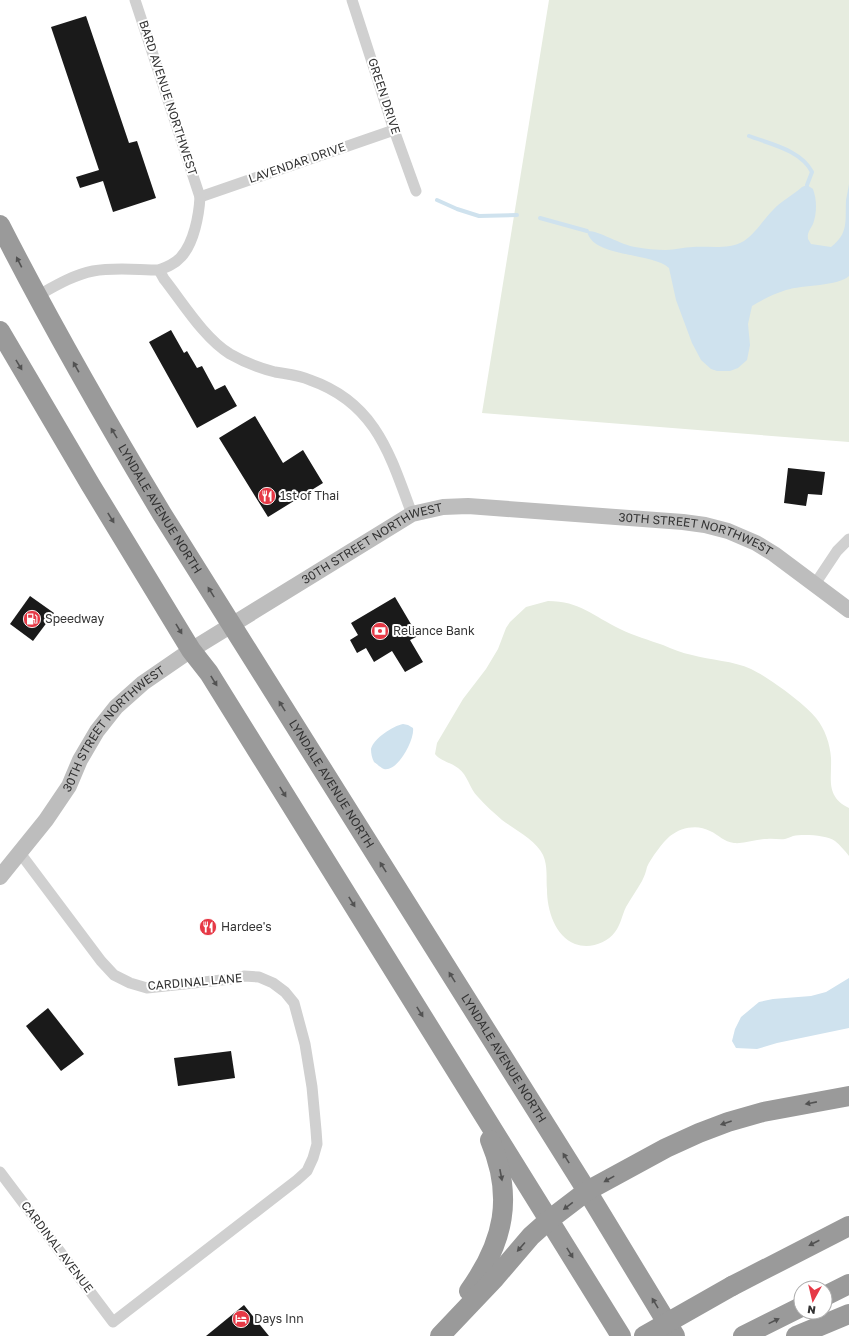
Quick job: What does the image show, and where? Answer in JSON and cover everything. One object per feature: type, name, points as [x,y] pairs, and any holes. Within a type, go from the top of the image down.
[{"type":"highway","name":"LYNDALE AVENUE NORTH","points":[[0,224],[36,296],[95,401],[162,514],[587,1191],[675,1336]]},
{"type":"highway","points":[[0,331],[90,484],[191,650],[209,673],[621,1336]]},
{"type":"highway","points":[[434,1336],[481,1275],[495,1246],[501,1222],[503,1186],[500,1169],[467,1086]]},
{"type":"highway","points":[[440,1336],[495,1278],[531,1236],[587,1191],[666,1148],[721,1125],[763,1112],[849,1096]]},
{"type":"highway","points":[[644,1336],[732,1286],[849,1226]]},
{"type":"highway","points":[[833,1292],[849,1284]]},
{"type":"highway","points":[[745,1335],[793,1312]]},
{"type":"highway","points":[[796,1336],[849,1314]]},
{"type":"street","name":"BARD AVENUE NORTHWEST","points":[[135,0],[200,197]]},
{"type":"street","name":"GREEN DRIVE","points":[[352,0],[394,130],[416,191]]},
{"type":"street","name":"LAVENDAR DRIVE","points":[[200,197],[394,130]]},
{"type":"street","points":[[36,296],[65,281],[92,271],[104,269],[159,270],[173,264],[181,258],[187,248],[197,220],[200,197]]},
{"type":"street","points":[[159,270],[164,279],[207,334],[228,353],[255,366],[302,377],[322,385],[350,402],[360,411],[369,420],[381,438],[412,514]]},
{"type":"street","name":"30TH STREET NORTHWEST","points":[[0,877],[46,820],[69,786],[80,760],[97,731],[116,707],[143,683],[191,650],[412,514],[443,507],[481,506],[705,525],[728,531],[756,543],[774,554],[849,610]]},
{"type":"street","points":[[815,584],[837,551],[849,539]]},
{"type":"street","name":"CARDINAL LANE","points":[[20,853],[101,961],[114,975],[130,984],[147,988],[231,979],[244,976],[259,977],[273,983],[285,992],[294,1003],[305,1044],[312,1087],[316,1144],[314,1158],[307,1171],[113,1322]]},
{"type":"street","name":"CARDINAL AVENUE","points":[[0,1172],[113,1322]]},
{"type":"shaded area","points":[[549,0],[849,0],[849,442],[482,413]]},
{"type":"shaded area","points":[[548,601],[578,606],[610,624],[636,636],[681,652],[744,666],[776,684],[795,698],[811,712],[819,722],[828,742],[831,758],[831,786],[836,798],[849,808],[849,856],[835,841],[821,836],[797,835],[785,839],[763,839],[734,843],[727,841],[705,829],[695,827],[679,830],[664,842],[654,855],[647,867],[642,881],[626,907],[619,926],[607,940],[591,946],[586,946],[575,944],[562,935],[557,929],[551,914],[547,898],[546,863],[540,850],[531,840],[502,820],[484,803],[472,790],[461,771],[435,754],[437,743],[463,699],[486,669],[498,649],[506,628],[510,622],[526,607]]},
{"type":"water","points":[[849,184],[849,276],[829,284],[786,290],[752,306],[748,324],[750,345],[747,360],[738,368],[730,371],[717,371],[711,369],[701,360],[692,343],[676,300],[669,268],[650,259],[624,254],[600,246],[591,240],[587,231],[592,231],[629,246],[639,248],[669,250],[690,247],[732,246],[748,238],[776,207],[802,187],[807,185],[813,189],[816,206],[813,224],[808,233],[808,239],[811,244],[831,247],[841,237],[845,226],[846,200]]},
{"type":"water","points":[[403,724],[413,728],[413,733],[408,747],[395,765],[389,769],[384,769],[374,762],[371,749],[384,733]]},
{"type":"water","points":[[849,978],[849,1028],[777,1043],[757,1049],[736,1048],[732,1041],[735,1029],[741,1017],[759,1002],[773,999],[811,996],[826,992]]},
{"type":"building","points":[[86,16],[129,143],[137,141],[156,198],[113,212],[103,181],[80,188],[76,177],[99,170],[51,27]]},
{"type":"building","points":[[171,330],[184,353],[187,351],[197,368],[202,366],[215,390],[225,385],[237,406],[197,428],[149,342]]},
{"type":"building","points":[[255,416],[283,463],[303,450],[323,483],[268,517],[219,438]]},
{"type":"building","points":[[788,468],[825,472],[822,495],[808,494],[806,506],[784,503]]},
{"type":"building","name":"Speedway","points":[[30,596],[54,613],[33,641],[10,624]]},
{"type":"building","points":[[395,597],[418,636],[410,640],[423,662],[405,672],[392,651],[374,662],[366,648],[357,653],[350,640],[358,635],[351,623]]},
{"type":"building","points":[[48,1008],[84,1054],[61,1071],[26,1026]]},
{"type":"building","points":[[231,1051],[235,1078],[178,1086],[174,1058]]},
{"type":"building","name":"Days Inn","points":[[244,1305],[269,1336],[206,1336]]},
{"type":"waterway","points":[[749,136],[775,145],[793,153],[800,158],[807,164],[812,172],[807,185]]},
{"type":"waterway","points":[[437,200],[457,209],[479,216],[517,215]]},
{"type":"waterway","points":[[540,218],[587,231]]},
{"type":"place","name":"1st of Thai","points":[[267,496]]},
{"type":"place","name":"Speedway","points":[[32,619]]},
{"type":"place","name":"Reliance Bank","points":[[380,631]]},
{"type":"place","name":"Hardee's","points":[[208,927]]},
{"type":"place","name":"Days Inn","points":[[241,1319]]}]
